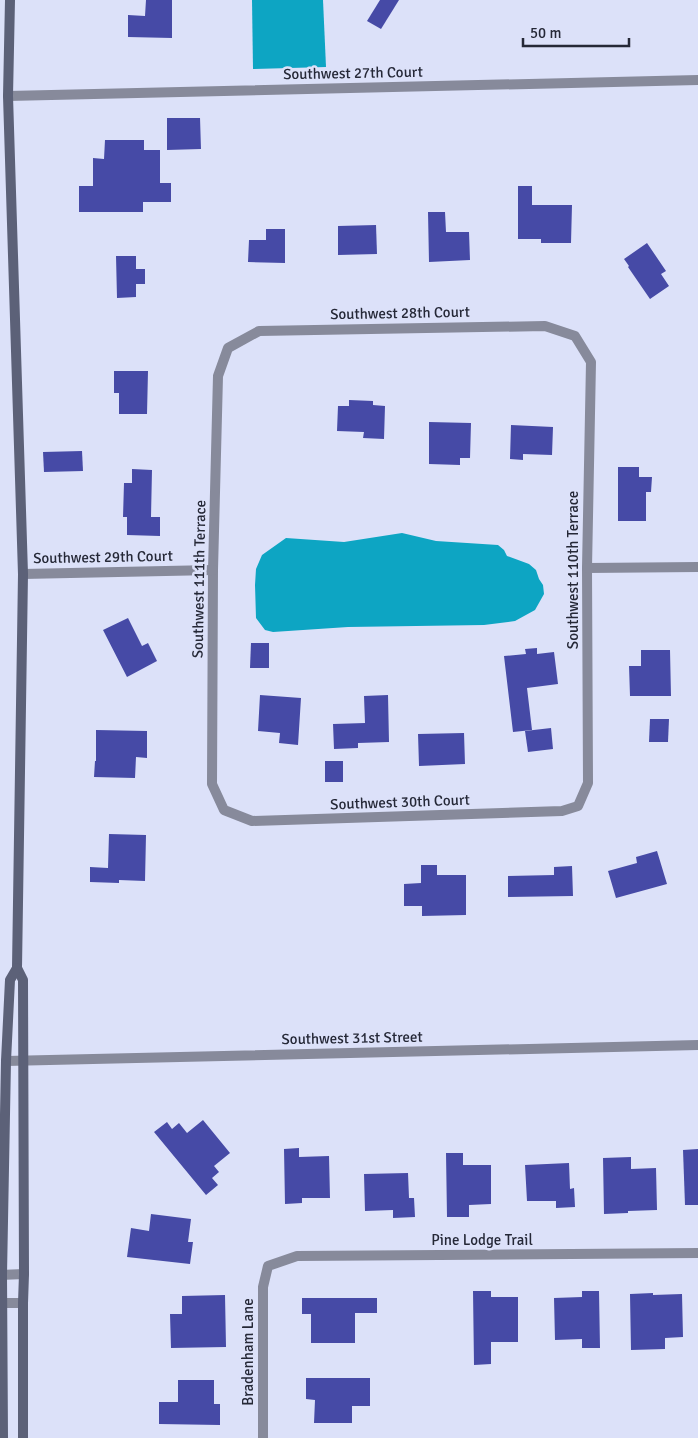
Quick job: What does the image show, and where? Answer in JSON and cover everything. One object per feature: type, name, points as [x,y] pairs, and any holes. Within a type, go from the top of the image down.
[{"type":"street","points":[[10,0],[8,96],[23,574],[17,968],[23,980],[23,1438]]},
{"type":"street","name":"Southwest 27th Court","points":[[8,96],[698,80]]},
{"type":"street","name":"Southwest 28th Court","points":[[228,348],[259,331],[545,326],[576,336]]},
{"type":"street","name":"Southwest 110th Terrace","points":[[576,336],[591,362],[586,568],[588,783],[578,806]]},
{"type":"street","name":"Southwest 111th Terrace","points":[[224,810],[212,784],[213,570],[218,376],[228,348]]},
{"type":"street","points":[[586,568],[698,567]]},
{"type":"street","name":"Southwest 29th Court","points":[[23,574],[213,570]]},
{"type":"street","name":"Southwest 30th Court","points":[[224,810],[252,822],[562,811],[578,806]]},
{"type":"street","points":[[3,1438],[1,1275],[6,1061],[10,980],[17,968]]},
{"type":"street","name":"Southwest 31st Street","points":[[6,1061],[698,1045]]},
{"type":"street","name":"Pine Lodge Trail","points":[[268,1266],[297,1256],[698,1253]]},
{"type":"street","name":"Bradenham Lane","points":[[263,1438],[263,1287],[268,1266]]},
{"type":"street","points":[[1,1275],[24,1274]]},
{"type":"street","points":[[1,1303],[23,1303]]},
{"type":"water","points":[[252,0],[323,0],[326,67],[253,69]]},
{"type":"water","points":[[402,533],[436,541],[498,545],[507,556],[529,564],[536,570],[543,585],[544,594],[535,610],[515,621],[484,625],[348,627],[273,632],[265,630],[256,618],[256,569],[262,555],[286,538],[344,542]]},
{"type":"building","points":[[146,0],[172,0],[172,38],[128,37],[128,15],[145,16]]},
{"type":"building","points":[[380,0],[399,0],[381,29],[367,21]]},
{"type":"building","points":[[167,118],[200,118],[201,149],[167,150]]},
{"type":"building","points":[[105,140],[144,140],[144,150],[160,150],[160,183],[171,183],[171,202],[143,202],[143,212],[79,212],[79,186],[93,186],[93,158],[104,159]]},
{"type":"building","points":[[518,186],[532,186],[532,205],[572,205],[571,243],[541,243],[541,239],[518,239]]},
{"type":"building","points":[[428,212],[445,212],[446,232],[469,232],[470,260],[429,262]]},
{"type":"building","points":[[376,225],[377,254],[338,255],[338,226]]},
{"type":"building","points":[[266,229],[285,229],[285,263],[248,262],[249,240],[266,240]]},
{"type":"building","points":[[647,243],[666,271],[661,274],[669,286],[650,299],[624,259]]},
{"type":"building","points":[[116,256],[136,256],[136,269],[145,269],[145,284],[136,284],[136,297],[117,298]]},
{"type":"building","points":[[114,371],[148,371],[147,414],[119,414],[119,393],[114,393]]},
{"type":"building","points":[[349,400],[373,401],[373,405],[385,406],[384,439],[363,438],[364,432],[337,431],[338,406],[349,406]]},
{"type":"building","points":[[429,422],[471,423],[470,458],[460,458],[460,465],[429,464]]},
{"type":"building","points":[[511,425],[553,427],[552,455],[523,454],[523,460],[510,459]]},
{"type":"building","points":[[82,451],[83,471],[44,472],[43,452]]},
{"type":"building","points":[[618,467],[639,467],[639,477],[652,477],[651,492],[646,492],[646,521],[618,521]]},
{"type":"building","points":[[132,469],[152,470],[151,517],[160,517],[160,536],[127,535],[127,517],[123,517],[124,483],[132,483]]},
{"type":"building","points":[[128,618],[142,646],[148,643],[157,661],[127,677],[103,630]]},
{"type":"building","points":[[251,643],[269,643],[269,668],[250,668]]},
{"type":"building","points":[[537,648],[537,654],[554,652],[558,684],[527,688],[532,730],[513,732],[504,656],[526,654],[525,649]]},
{"type":"building","points":[[641,650],[670,650],[671,696],[630,696],[629,666],[641,666]]},
{"type":"building","points":[[260,695],[301,698],[298,745],[279,743],[280,733],[258,731]]},
{"type":"building","points":[[388,695],[389,742],[358,743],[358,748],[334,749],[333,724],[365,723],[364,696]]},
{"type":"building","points":[[650,719],[669,719],[668,742],[649,742]]},
{"type":"building","points":[[551,728],[553,749],[528,752],[525,731]]},
{"type":"building","points":[[96,730],[147,731],[147,758],[136,757],[135,778],[94,777]]},
{"type":"building","points":[[464,733],[465,764],[419,766],[418,734]]},
{"type":"building","points":[[325,761],[343,761],[343,782],[325,782]]},
{"type":"building","points":[[109,834],[146,835],[145,881],[119,880],[119,883],[90,882],[90,867],[108,868]]},
{"type":"building","points":[[657,851],[667,884],[616,898],[608,871],[637,863],[636,857]]},
{"type":"building","points":[[421,865],[437,865],[437,875],[466,875],[466,915],[422,916],[422,906],[404,906],[404,884],[421,883]]},
{"type":"building","points":[[572,866],[573,896],[508,897],[508,876],[554,875],[554,867]]},
{"type":"building","points":[[203,1120],[230,1153],[214,1166],[219,1172],[212,1178],[218,1185],[206,1195],[154,1132],[167,1122],[172,1129],[179,1123],[187,1133]]},
{"type":"building","points":[[299,1148],[299,1157],[329,1156],[330,1198],[302,1198],[302,1203],[285,1204],[284,1149]]},
{"type":"building","points":[[698,1149],[698,1205],[685,1205],[683,1150]]},
{"type":"building","points":[[446,1153],[463,1153],[463,1165],[491,1165],[491,1204],[469,1205],[469,1217],[447,1217]]},
{"type":"building","points":[[631,1157],[631,1169],[656,1168],[657,1210],[604,1214],[603,1158]]},
{"type":"building","points":[[569,1163],[570,1189],[574,1188],[575,1207],[556,1208],[556,1201],[527,1201],[525,1165]]},
{"type":"building","points":[[408,1173],[409,1198],[414,1198],[415,1217],[393,1218],[393,1210],[365,1211],[364,1174]]},
{"type":"building","points":[[151,1214],[191,1219],[188,1242],[193,1242],[190,1264],[127,1257],[131,1228],[149,1231]]},
{"type":"building","points":[[473,1291],[491,1291],[491,1297],[518,1297],[518,1342],[491,1342],[491,1364],[474,1365]]},
{"type":"building","points":[[582,1291],[599,1291],[600,1348],[582,1348],[582,1339],[555,1340],[554,1298],[582,1297]]},
{"type":"building","points":[[653,1293],[653,1295],[682,1294],[683,1337],[665,1338],[665,1349],[631,1350],[630,1294]]},
{"type":"building","points":[[225,1295],[226,1347],[171,1348],[170,1314],[182,1314],[182,1296]]},
{"type":"building","points":[[302,1298],[377,1298],[377,1313],[355,1313],[355,1343],[311,1343],[311,1314],[302,1314]]},
{"type":"building","points":[[306,1378],[370,1378],[370,1406],[352,1406],[352,1423],[314,1423],[315,1400],[306,1399]]},
{"type":"building","points":[[178,1380],[214,1380],[214,1404],[220,1404],[220,1425],[159,1424],[159,1402],[178,1402]]}]
